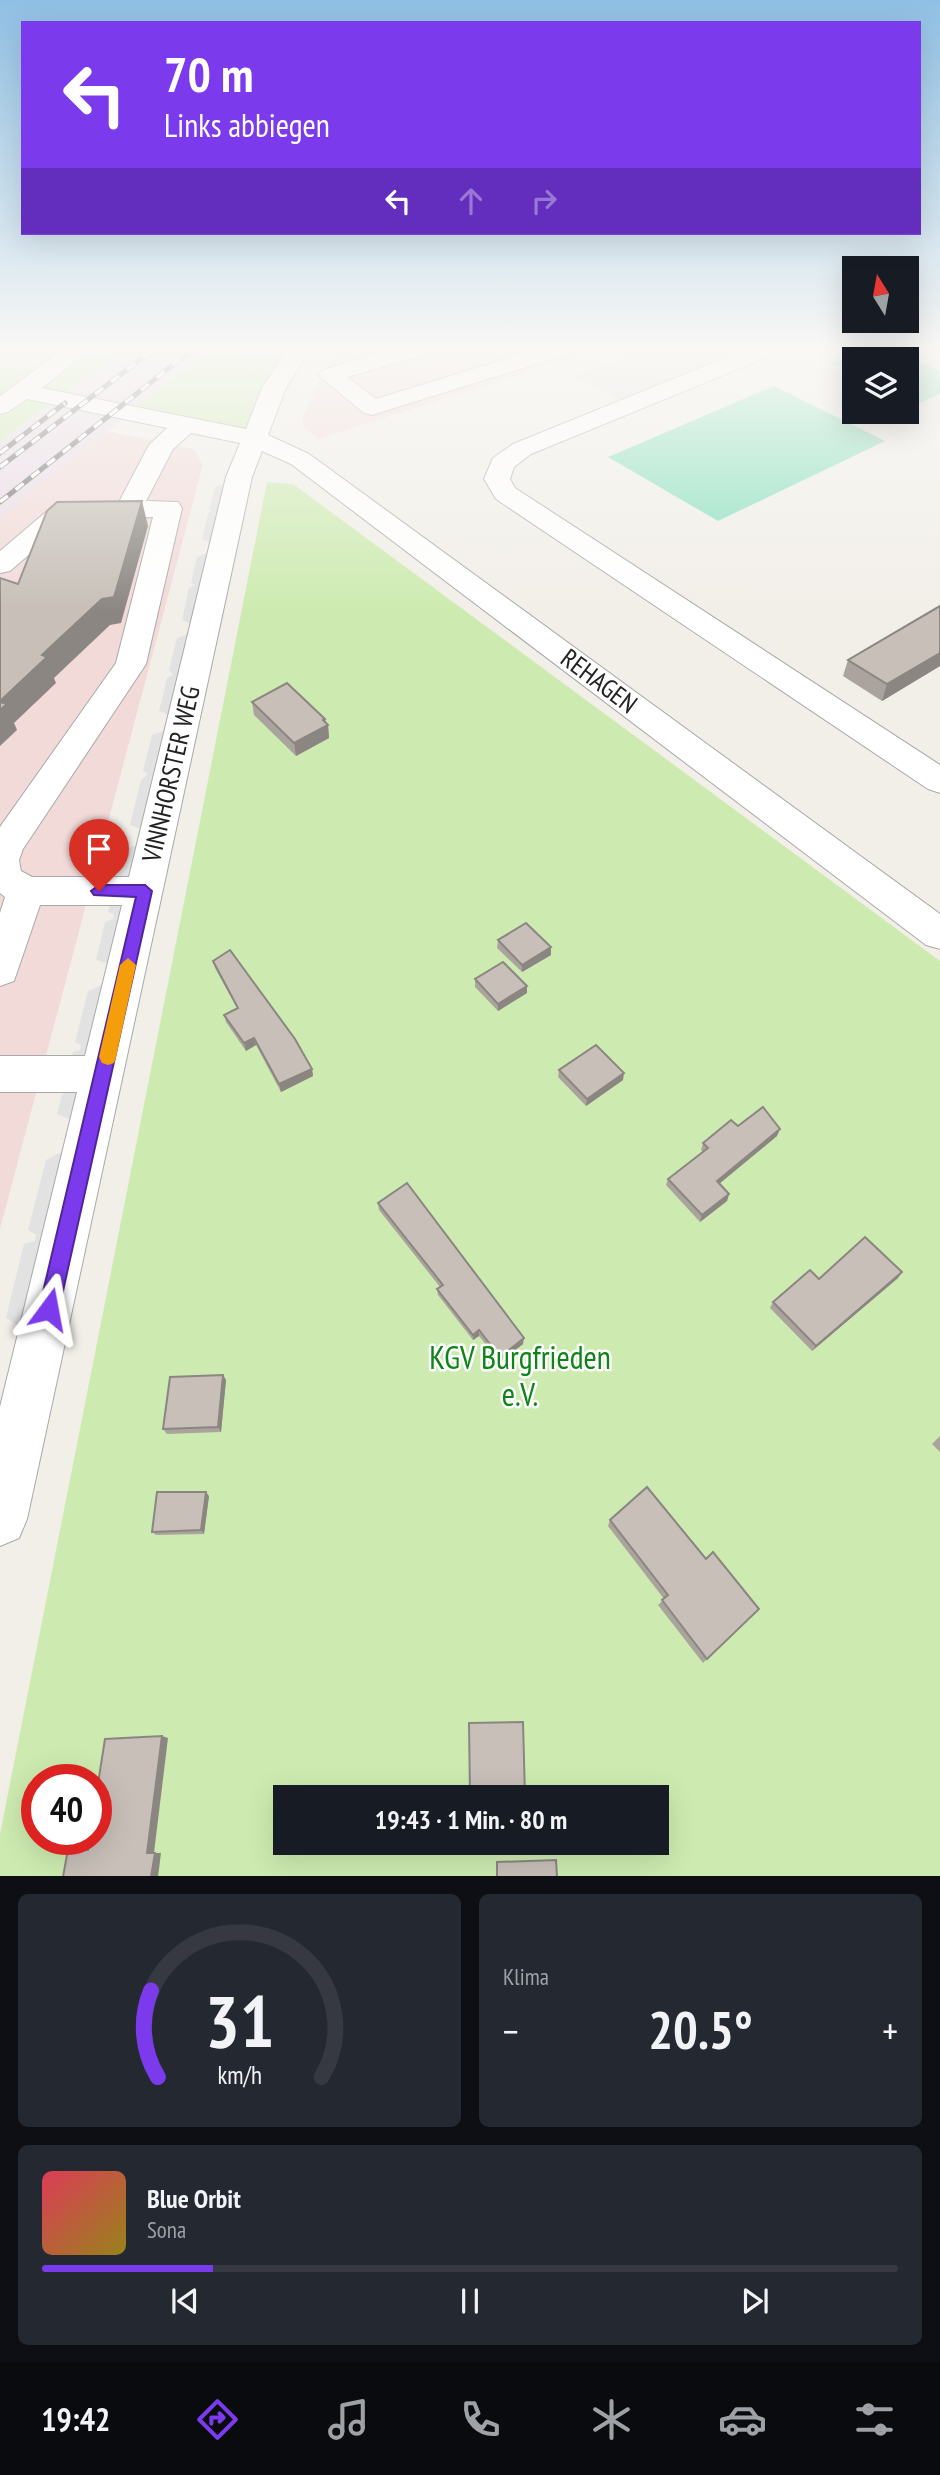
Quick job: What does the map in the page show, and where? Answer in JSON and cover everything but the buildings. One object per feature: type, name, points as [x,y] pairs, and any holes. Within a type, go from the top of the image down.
[{"type":"street","points":[[128,509],[162,445],[172,437]]},
{"type":"street","points":[[245,437],[253,438]]},
{"type":"street","points":[[553,437],[522,449],[502,463],[497,479],[505,493],[940,781]]},
{"type":"street","name":"VINNHORSTER WEG","points":[[0,1519],[239,477],[253,438]]},
{"type":"street","name":"REHAGEN","points":[[253,438],[300,459],[940,934]]},
{"type":"street","points":[[0,565],[62,512],[169,508],[131,664],[3,846],[1,860],[3,878],[26,891],[145,891]]},
{"type":"street","points":[[0,970],[26,891]]},
{"type":"street","points":[[0,1074],[104,1074]]},
{"type":"shaded area","points":[[6,437],[101,437],[0,517],[0,441]]},
{"type":"shaded area","points":[[101,437],[134,437],[193,449],[203,464],[0,1229],[0,517]]},
{"type":"shaded area","points":[[225,484],[211,542],[202,540],[208,513],[213,512],[209,509],[215,487]]},
{"type":"shaded area","points":[[208,553],[191,624],[182,620],[189,588],[195,585],[191,583],[197,557]]},
{"type":"shaded area","points":[[189,634],[169,715],[159,711],[167,678],[173,675],[169,670],[177,638]]},
{"type":"shaded area","points":[[166,730],[142,829],[130,825],[141,780],[148,774],[143,771],[152,735]]},
{"type":"shaded area","points":[[138,844],[109,964],[96,960],[105,922],[113,919],[114,915],[108,912],[123,851]]},
{"type":"shaded area","points":[[104,984],[71,1120],[57,1114],[73,1052],[80,1050],[81,1045],[75,1042],[88,991]]},
{"type":"shaded area","points":[[64,1151],[21,1327],[6,1318],[24,1244],[35,1241],[36,1235],[28,1230],[46,1160]]},
{"type":"green space","points":[[656,437],[876,437],[885,441],[718,521],[608,457]]},
{"type":"green space","name":"KGV Burgfrieden e.V.","points":[[267,482],[293,484],[940,961],[940,1876],[0,1876],[0,1834]]},
{"type":"railway","points":[[0,453],[21,437]]},
{"type":"railway","points":[[0,467],[40,437]]},
{"type":"railway","points":[[0,502],[83,437]]},
{"type":"slow traffic","points":[[108,1057],[128,965]]},
{"type":"route","points":[[49,1309],[145,891],[99,891]]}]
